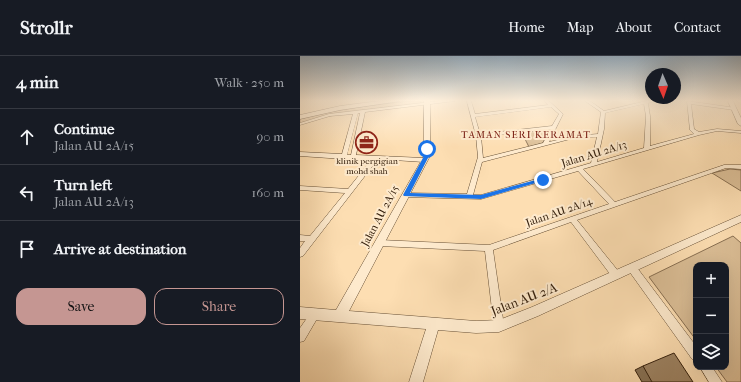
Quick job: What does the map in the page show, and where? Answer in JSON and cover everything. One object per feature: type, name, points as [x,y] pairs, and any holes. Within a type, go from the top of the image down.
[{"type":"street","points":[[300,124],[325,116]]},
{"type":"street","points":[[344,157],[355,116]]},
{"type":"street","points":[[353,157],[362,116]]},
{"type":"street","name":"Jalan AU 2A/15","points":[[340,315],[424,160],[427,149],[427,116]]},
{"type":"street","points":[[469,197],[480,161],[481,152],[472,116]]},
{"type":"street","points":[[545,144],[560,116]]},
{"type":"street","points":[[593,165],[604,116]]},
{"type":"street","points":[[647,148],[648,116]]},
{"type":"street","points":[[691,116],[692,130],[698,134]]},
{"type":"street","points":[[478,136],[554,127]]},
{"type":"street","name":"Jalan AU 2A/13","points":[[406,195],[481,197],[497,194],[698,134],[717,130],[741,132]]},
{"type":"street","points":[[480,161],[574,137],[599,135]]},
{"type":"street","points":[[300,154],[424,160]]},
{"type":"street","points":[[300,254],[376,158]]},
{"type":"street","name":"Jalan AU 2A/14","points":[[380,243],[489,248],[726,166],[741,167]]},
{"type":"street","points":[[580,169],[614,205]]},
{"type":"street","points":[[300,188],[350,190]]},
{"type":"street","name":"Jalan AU 2/A","points":[[300,313],[476,327],[500,326],[741,218]]},
{"type":"street","points":[[572,219],[616,275]]},
{"type":"street","points":[[300,238],[312,238]]},
{"type":"street","points":[[489,248],[500,326]]},
{"type":"street","points":[[632,268],[693,350]]},
{"type":"street","points":[[300,337],[315,314]]},
{"type":"street","points":[[416,382],[434,323]]},
{"type":"street","points":[[707,370],[716,382]]},
{"type":"shaded area","points":[[313,116],[329,116],[300,123],[300,119]]},
{"type":"shaded area","points":[[549,129],[543,143],[529,147],[522,133]]},
{"type":"shaded area","points":[[730,169],[741,170],[741,191],[712,173]]},
{"type":"shaded area","points":[[733,236],[741,243],[741,382],[727,382],[718,370],[729,370],[729,262],[693,262],[693,336],[649,277]]},
{"type":"building","points":[[674,353],[693,382],[652,382],[643,366]]},
{"type":"place","name":"klinik pergigian mohd shah","points":[[367,142]]},
{"type":"district","name":"TAMAN SERI KERAMAT","points":[[526,135]]},
{"type":"route","points":[[427,149],[427,156],[406,195],[481,197],[497,194],[543,180]]}]
